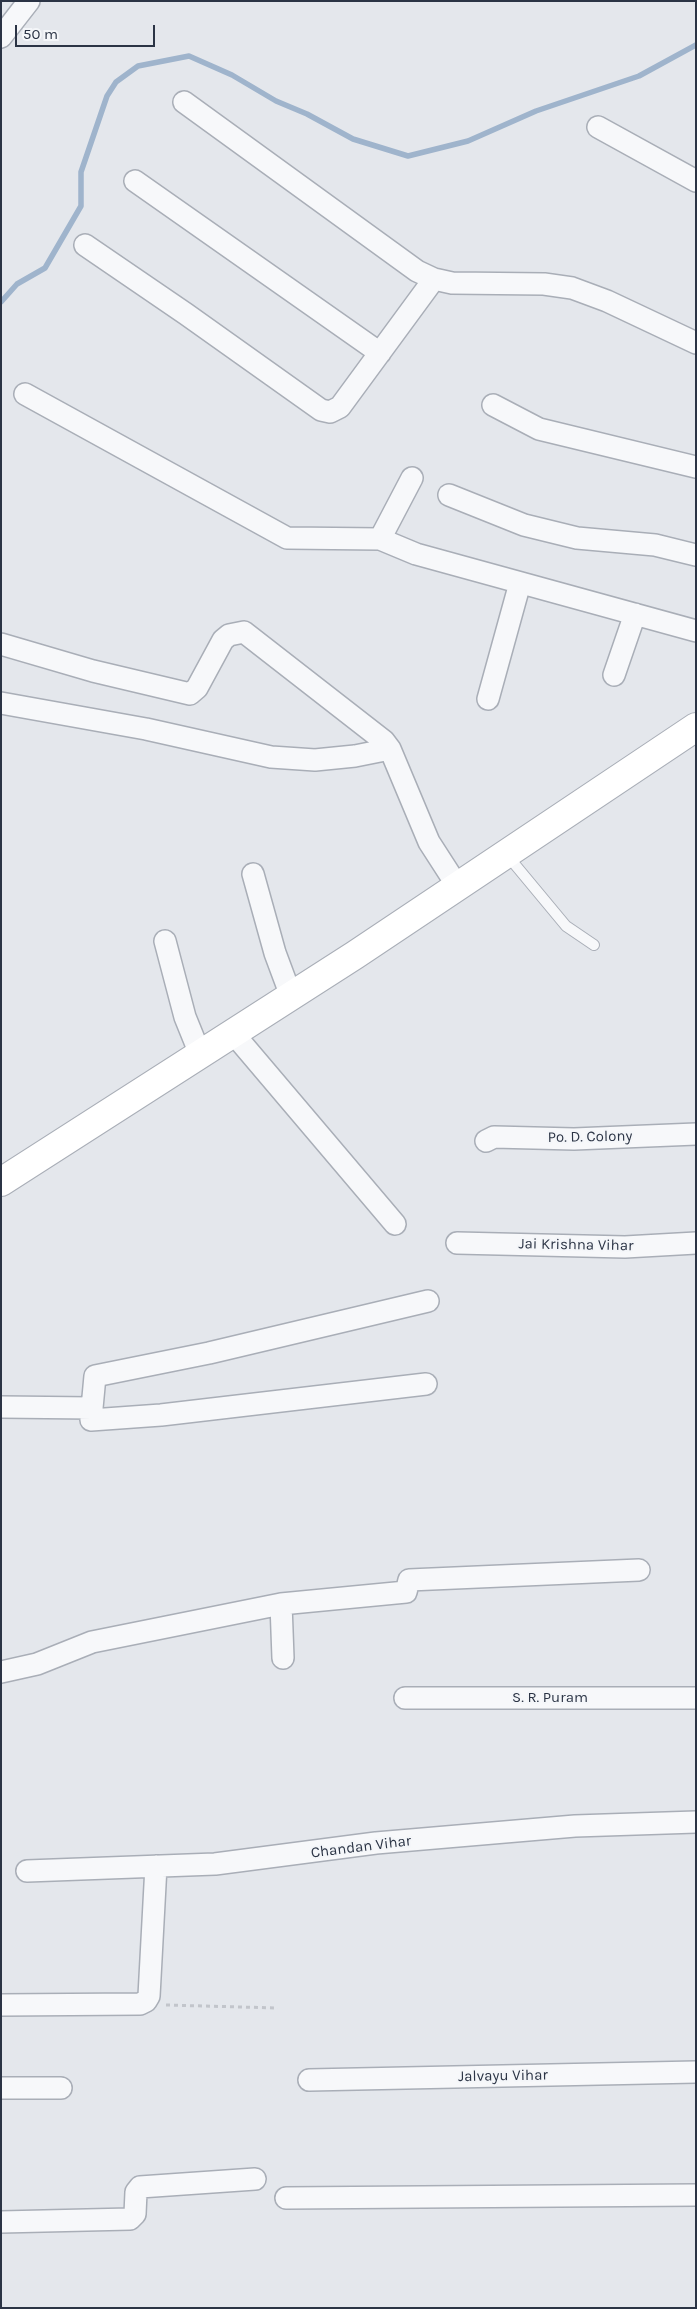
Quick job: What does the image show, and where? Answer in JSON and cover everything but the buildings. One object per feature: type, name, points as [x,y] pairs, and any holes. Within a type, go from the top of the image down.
[{"type":"street","points":[[1,37],[22,4]]},
{"type":"street","points":[[184,102],[417,271],[434,279],[452,282],[544,284],[572,288],[607,301],[696,344]]},
{"type":"street","points":[[598,127],[696,182]]},
{"type":"street","points":[[135,181],[380,353]]},
{"type":"street","points":[[85,245],[321,410],[330,412],[340,407],[434,279]]},
{"type":"street","points":[[25,394],[287,538],[380,539],[416,554],[696,631]]},
{"type":"street","points":[[493,405],[539,429],[696,467]]},
{"type":"street","points":[[380,539],[412,478]]},
{"type":"street","points":[[448,495],[524,525],[577,538],[655,545],[696,555]]},
{"type":"street","points":[[488,700],[520,583]]},
{"type":"street","points":[[614,675],[635,614]]},
{"type":"street","points":[[1,644],[93,671],[190,694],[197,688],[223,640],[229,635],[244,632],[379,736],[390,749],[429,842],[458,887]]},
{"type":"street","points":[[1,703],[146,729],[271,757],[315,760],[355,756],[390,749]]},
{"type":"street","points":[[1,1182],[507,855],[696,727]]},
{"type":"street","points":[[253,874],[275,953],[291,996]]},
{"type":"street","points":[[165,941],[185,1017],[200,1054]]},
{"type":"street","points":[[233,1033],[395,1224]]},
{"type":"street","name":"Po. D. Colony","points":[[486,1141],[494,1137],[574,1139],[696,1134]]},
{"type":"street","name":"Jai Krishna Vihar","points":[[457,1243],[625,1247],[696,1243]]},
{"type":"street","points":[[426,1384],[162,1415],[91,1420],[95,1376],[208,1353],[428,1302]]},
{"type":"street","points":[[1,1407],[92,1408]]},
{"type":"street","points":[[1,1672],[37,1664],[92,1642],[282,1604],[406,1592],[409,1580],[639,1570]]},
{"type":"street","points":[[282,1604],[283,1658]]},
{"type":"street","name":"S. R. Puram","points":[[405,1698],[696,1698]]},
{"type":"street","name":"Chandan Vihar","points":[[27,1871],[215,1864],[376,1843],[566,1827],[696,1822]]},
{"type":"street","points":[[1,2005],[140,2004],[146,2001],[149,1996],[156,1866]]},
{"type":"street","name":"Jalvayu Vihar","points":[[309,2080],[696,2072]]},
{"type":"street","points":[[1,2088],[61,2088]]},
{"type":"street","points":[[1,2222],[130,2219],[135,2214],[136,2192],[140,2187],[255,2179]]},
{"type":"street","points":[[286,2198],[696,2195]]},
{"type":"lane","points":[[507,855],[566,926],[594,945]]},
{"type":"path","points":[[149,1996],[163,2005],[278,2008]]},
{"type":"waterway","points":[[1,302],[17,284],[45,268],[81,206],[81,172],[107,96],[116,82],[138,66],[189,56],[232,75],[276,101],[307,114],[353,139],[408,156],[468,141],[536,111],[639,76],[696,45]]}]
